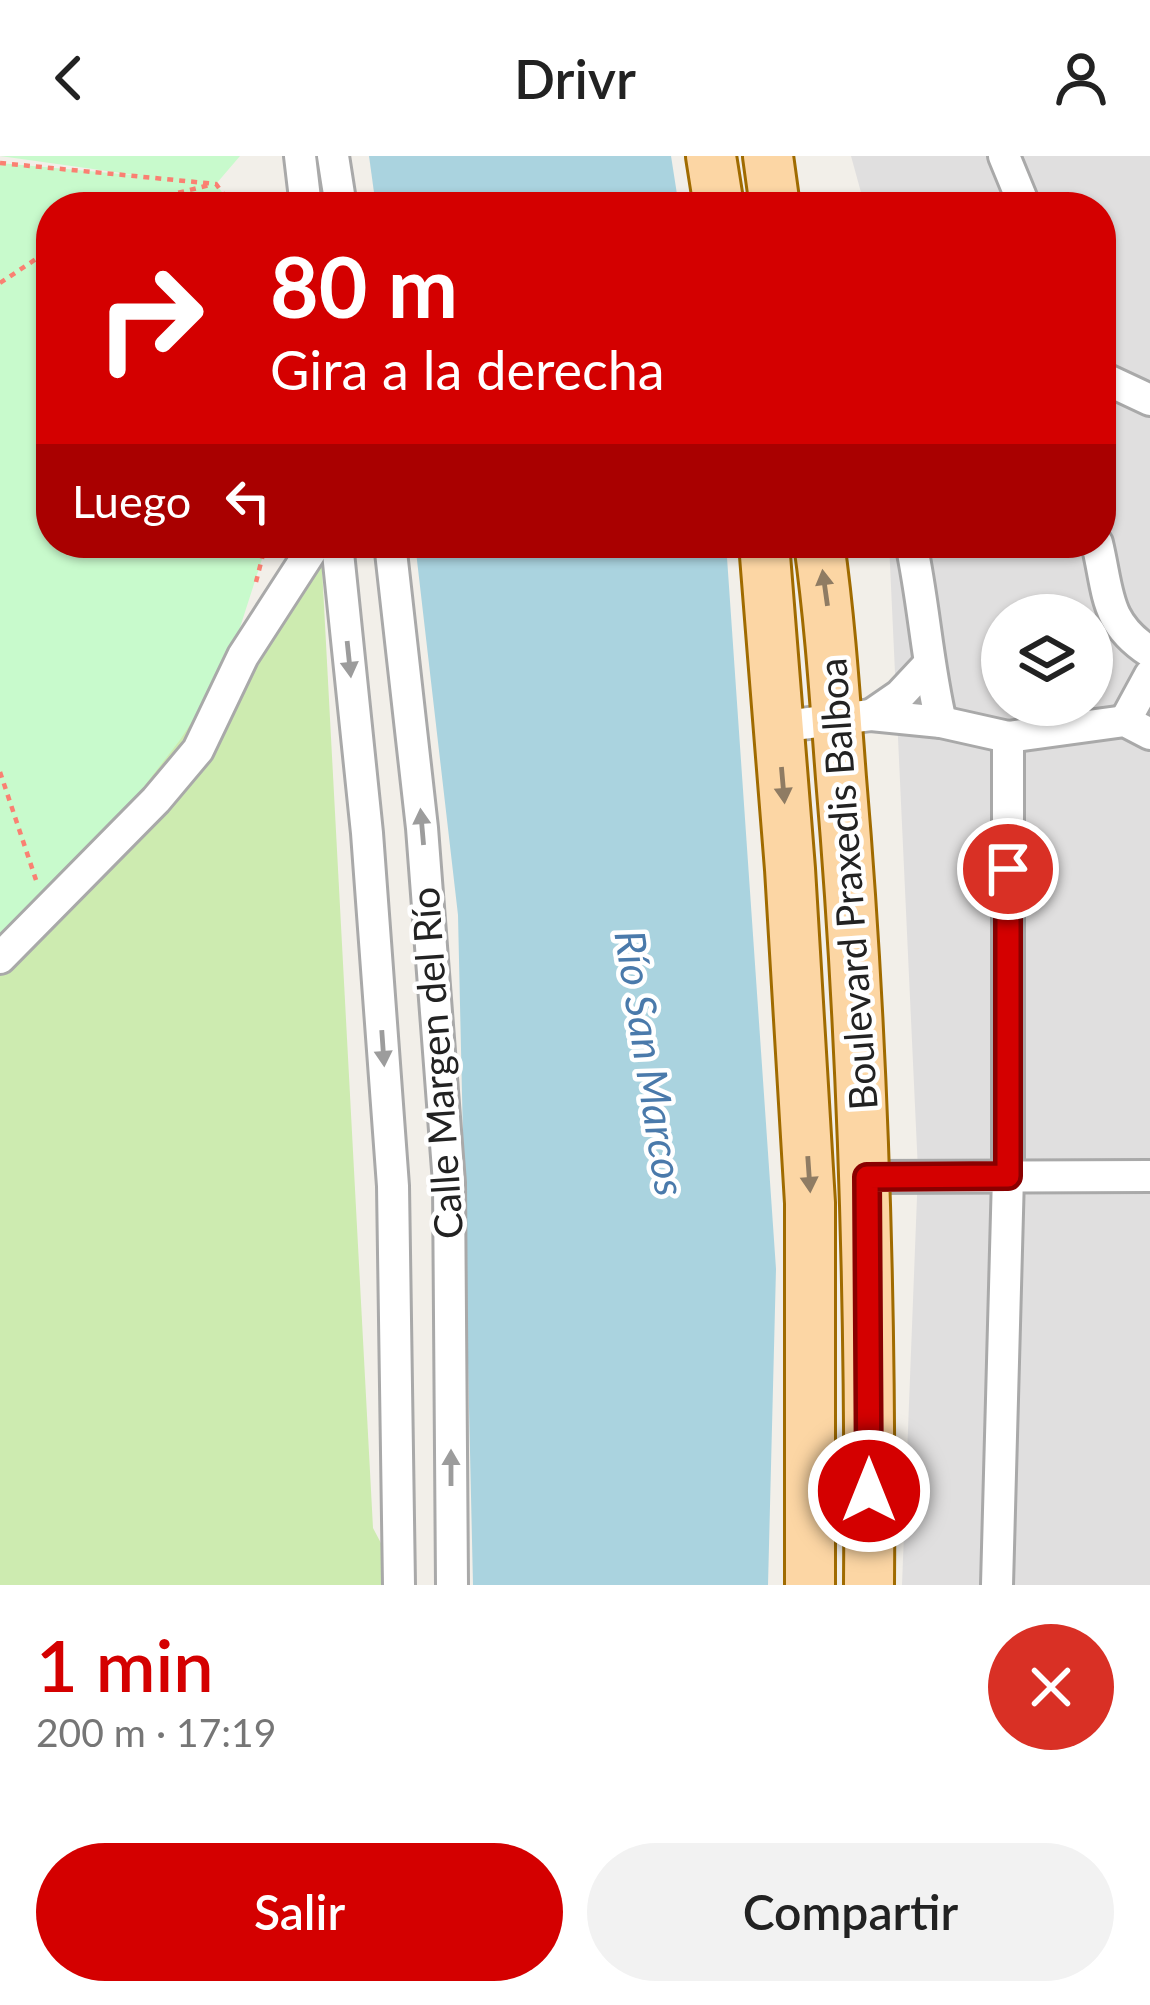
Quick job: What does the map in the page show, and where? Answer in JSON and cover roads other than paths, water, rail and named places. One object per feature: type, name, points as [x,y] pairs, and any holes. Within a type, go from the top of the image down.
[{"type":"main road","points":[[711,156],[717,192]]},
{"type":"main road","points":[[768,156],[773,192]]},
{"type":"main road","name":"Boulevard Praxedis Balboa","points":[[765,558],[810,1202],[809,1585]]},
{"type":"main road","name":"Boulevard Praxedis Balboa","points":[[822,558],[854,717],[867,1177],[869,1585]]},
{"type":"street","points":[[300,156],[304,192]]},
{"type":"street","points":[[333,156],[339,192]]},
{"type":"street","points":[[1004,156],[1019,192]]},
{"type":"street","points":[[1116,383],[1150,400]]},
{"type":"street","points":[[0,958],[156,800],[198,750],[243,656],[306,558]]},
{"type":"street","name":"Calle Margen del Río","points":[[339,558],[367,833],[393,1186],[399,1585]]},
{"type":"street","name":"Calle Margen del Río","points":[[392,558],[422,828],[449,1183],[452,1585]]},
{"type":"street","points":[[914,558],[941,722]]},
{"type":"street","points":[[1101,558],[1115,620],[1126,637],[1150,652]]},
{"type":"street","points":[[854,717],[900,695],[928,665]]},
{"type":"street","points":[[778,728],[854,717],[941,722],[1008,737],[1138,728],[1150,674]]},
{"type":"street","points":[[997,1585],[1008,1176],[1008,737]]},
{"type":"street","points":[[867,1177],[1150,1176]]},
{"type":"water","points":[[369,156],[671,156],[677,192],[374,192]]},
{"type":"water","name":"Río San Marcos","points":[[417,558],[727,558],[776,1269],[768,1585],[473,1585],[458,915]]}]
